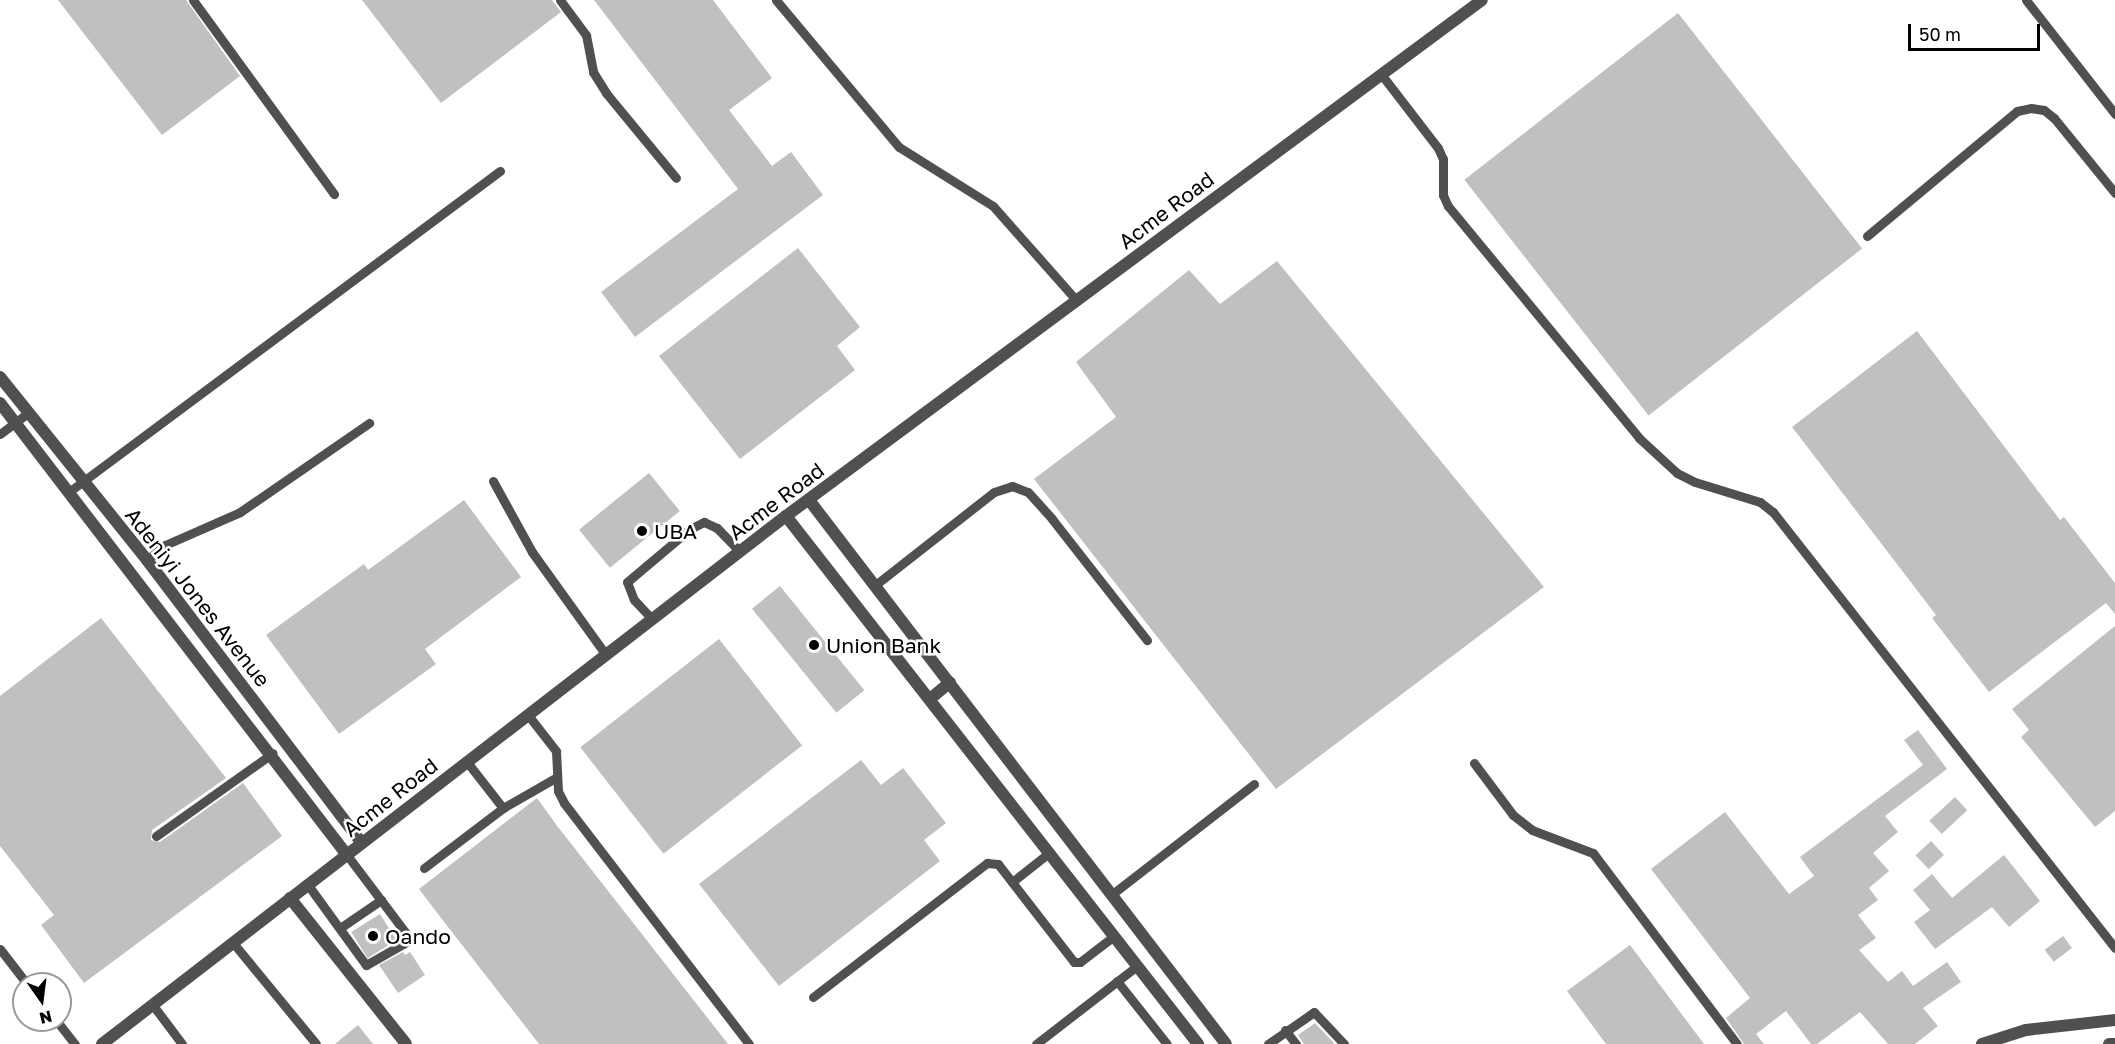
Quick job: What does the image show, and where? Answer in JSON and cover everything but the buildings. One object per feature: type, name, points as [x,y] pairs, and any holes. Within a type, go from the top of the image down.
[{"type":"street","name":"Acme Road","points":[[102,1044],[786,516],[1482,0]]},
{"type":"street","name":"Adeniyi Jones Avenue","points":[[0,377],[147,560],[362,843]]},
{"type":"street","name":"Adeniyi Jones Avenue","points":[[0,403],[273,753],[348,855]]},
{"type":"street","points":[[809,500],[1226,1044]]},
{"type":"street","points":[[786,516],[1198,1044]]},
{"type":"street","points":[[930,699],[950,682]]},
{"type":"street","points":[[290,898],[406,1044]]},
{"type":"street","points":[[1982,1044],[2026,1030],[2115,1020]]},
{"type":"street","points":[[2109,1044],[2115,1044]]},
{"type":"lane","points":[[193,0],[334,194]]},
{"type":"lane","points":[[560,0],[586,35],[593,72],[606,93],[676,178]]},
{"type":"lane","points":[[776,0],[899,147],[993,206],[1077,301]]},
{"type":"lane","points":[[2026,0],[2115,114]]},
{"type":"lane","points":[[1381,74],[1438,148],[1443,159],[1443,195],[1448,206],[1639,438],[1677,473],[1695,482],[1760,502],[1773,512],[2115,948]]},
{"type":"lane","points":[[1867,236],[2017,111],[2031,108],[2044,110],[2054,118],[2115,193]]},
{"type":"lane","points":[[70,491],[500,171]]},
{"type":"lane","points":[[0,434],[28,413]]},
{"type":"lane","points":[[147,560],[165,545],[240,512],[369,423]]},
{"type":"lane","points":[[493,481],[532,552],[606,655]]},
{"type":"lane","points":[[874,586],[994,492],[1012,486],[1028,492],[1052,519],[1147,640]]},
{"type":"lane","points":[[652,619],[634,600],[627,582],[690,529],[704,522],[717,528],[740,552]]},
{"type":"lane","points":[[528,715],[556,751],[557,777],[564,803],[749,1044]]},
{"type":"lane","points":[[156,836],[273,753]]},
{"type":"lane","points":[[467,762],[503,808]]},
{"type":"lane","points":[[1474,763],[1513,815],[1532,830],[1593,853],[1737,1044]]},
{"type":"lane","points":[[424,868],[503,808],[557,777]]},
{"type":"lane","points":[[1111,895],[1254,784]]},
{"type":"lane","points":[[1012,882],[1050,852]]},
{"type":"lane","points":[[308,885],[368,965],[408,941],[348,855]]},
{"type":"lane","points":[[813,997],[987,863],[998,864],[1074,962],[1080,962],[1114,936]]},
{"type":"lane","points":[[340,928],[381,900]]},
{"type":"lane","points":[[234,944],[316,1044]]},
{"type":"lane","points":[[0,949],[18,972]]},
{"type":"lane","points":[[1036,1044],[1137,966]]},
{"type":"lane","points":[[1117,981],[1167,1044]]},
{"type":"lane","points":[[152,1004],[182,1044]]},
{"type":"lane","points":[[1268,1044],[1309,1013],[1318,1013],[1344,1044]]},
{"type":"lane","points":[[1286,1030],[1296,1044]]},
{"type":"lane","points":[[66,1032],[75,1044]]},
{"type":"place","name":"UBA","points":[[642,531]]},
{"type":"place","name":"Union Bank","points":[[814,645]]},
{"type":"place","name":"Oando","points":[[373,936]]}]
